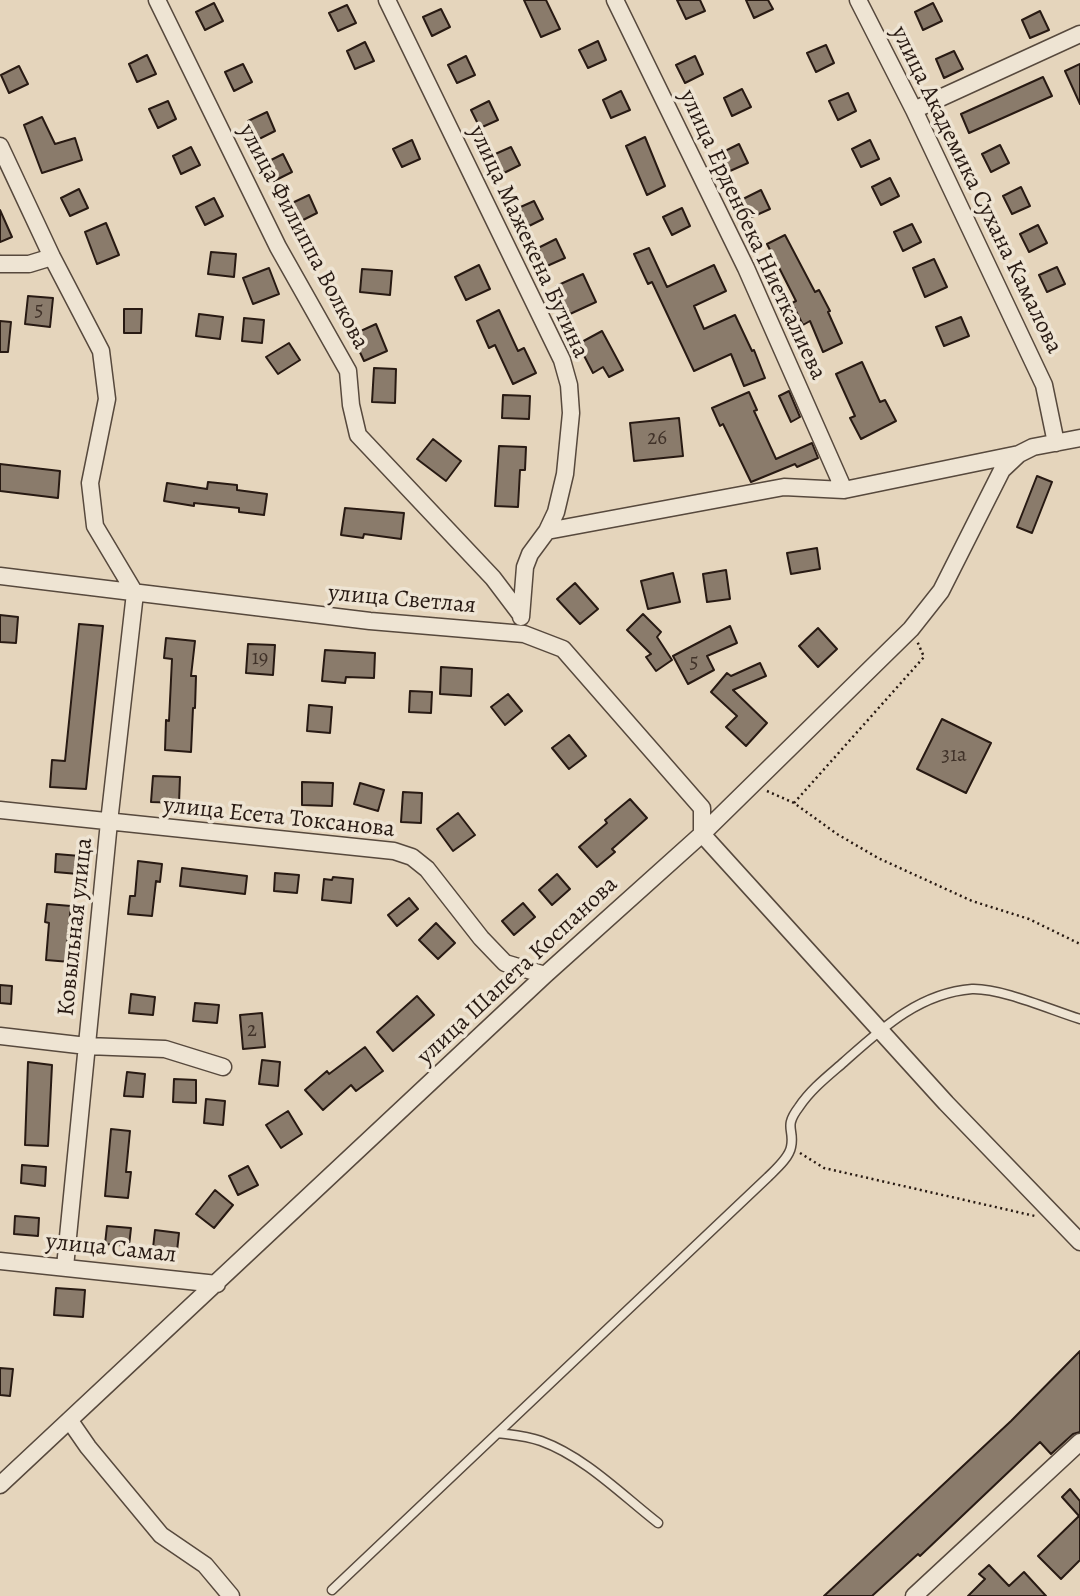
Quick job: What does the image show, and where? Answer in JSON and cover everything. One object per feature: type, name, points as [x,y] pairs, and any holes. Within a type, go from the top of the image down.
[{"type":"street","name":"улица Филиппа Волкова","points":[[157,0],[278,247],[348,371],[351,405],[358,435],[493,578],[521,615]]},
{"type":"street","name":"улица Мажекена Бутина","points":[[387,0],[562,360],[569,385],[571,413],[561,496],[547,531],[530,554],[525,567],[521,615],[524,634]]},
{"type":"street","name":"улица Ерденбека Ниеткалиева","points":[[615,0],[746,268],[844,490]]},
{"type":"street","name":"улица Академика Сухана Камалова","points":[[858,0],[914,110],[1045,385],[1056,443]]},
{"type":"street","points":[[914,110],[1080,34]]},
{"type":"street","points":[[0,146],[52,257],[101,351],[107,399],[90,484],[95,526],[135,593]]},
{"type":"street","points":[[0,264],[29,264],[52,257]]},
{"type":"street","points":[[547,531],[784,487],[844,490],[1019,454],[1033,447],[1080,438]]},
{"type":"street","name":"улица Шапета Коспанова","points":[[0,1485],[545,975],[702,834],[911,629],[941,591],[1002,470],[1019,454]]},
{"type":"street","name":"улица Светлая","points":[[0,576],[370,621],[524,634],[563,649],[702,808],[702,834]]},
{"type":"street","name":"Ковыльная улица","points":[[65,1267],[109,822],[135,593]]},
{"type":"street","name":"улица Есета Токсанова","points":[[0,810],[394,851],[412,857],[427,869],[481,938],[505,963],[545,975]]},
{"type":"street","points":[[702,834],[879,1030],[1080,1242]]},
{"type":"street","points":[[0,1036],[87,1046],[165,1049],[223,1066]]},
{"type":"street","name":"улица Самал","points":[[0,1261],[217,1284]]},
{"type":"street","points":[[70,1421],[88,1447],[161,1535],[205,1565],[231,1596]]},
{"type":"street","points":[[914,1596],[1080,1442]]},
{"type":"lane","points":[[332,1590],[768,1177],[791,1148],[790,1121],[810,1092],[891,1020],[916,1006],[973,989],[990,991],[1080,1019]]},
{"type":"lane","points":[[498,1433],[525,1437],[562,1451],[581,1462],[657,1523]]},
{"type":"path","points":[[794,803],[924,657],[911,629]]},
{"type":"path","points":[[751,784],[794,803],[837,834],[878,858],[972,901],[1029,919],[1080,944]]},
{"type":"path","points":[[791,1148],[824,1168],[1061,1222]]},
{"type":"building","points":[[524,0],[546,0],[560,29],[541,37]]},
{"type":"building","points":[[677,0],[700,0],[705,11],[686,19]]},
{"type":"building","points":[[746,0],[768,0],[773,9],[754,18]]},
{"type":"building","points":[[214,3],[223,21],[205,30],[196,12]]},
{"type":"building","points":[[933,3],[942,21],[923,30],[915,12]]},
{"type":"building","points":[[347,5],[356,23],[338,31],[329,13]]},
{"type":"building","points":[[441,9],[450,27],[432,36],[423,17]]},
{"type":"building","points":[[1040,11],[1049,30],[1030,38],[1022,20]]},
{"type":"building","points":[[598,41],[606,60],[588,68],[579,50]]},
{"type":"building","points":[[365,42],[374,61],[355,69],[347,51]]},
{"type":"building","points":[[826,45],[834,63],[816,72],[807,53]]},
{"type":"building","points":[[954,51],[963,69],[944,78],[936,59]]},
{"type":"building","points":[[147,55],[156,74],[137,82],[129,64]]},
{"type":"building","points":[[466,56],[475,75],[457,83],[448,65]]},
{"type":"building","points":[[695,56],[703,74],[685,83],[676,65]]},
{"type":"building","points":[[243,64],[252,82],[234,91],[225,72]]},
{"type":"building","points":[[1080,64],[1080,104],[1065,71]]},
{"type":"building","points":[[19,66],[28,84],[9,93],[1,75]]},
{"type":"building","points":[[1043,77],[1052,96],[969,133],[961,114]]},
{"type":"building","points":[[742,89],[751,107],[732,116],[724,98]]},
{"type":"building","points":[[621,91],[630,110],[611,118],[603,100]]},
{"type":"building","points":[[848,93],[856,111],[838,120],[829,101]]},
{"type":"building","points":[[168,101],[176,119],[158,128],[149,109]]},
{"type":"building","points":[[489,101],[498,120],[480,128],[471,110]]},
{"type":"building","points":[[267,112],[275,131],[257,140],[248,121]]},
{"type":"building","points":[[42,117],[55,144],[75,138],[82,160],[42,173],[24,125]]},
{"type":"building","points":[[645,137],[665,186],[647,195],[626,146]]},
{"type":"building","points":[[412,140],[420,159],[402,167],[393,149]]},
{"type":"building","points":[[870,140],[879,159],[861,167],[852,149]]},
{"type":"building","points":[[739,144],[748,163],[730,171],[721,153]]},
{"type":"building","points":[[1000,145],[1009,163],[991,172],[982,154]]},
{"type":"building","points":[[191,147],[200,165],[181,174],[173,156]]},
{"type":"building","points":[[511,147],[520,165],[502,174],[493,155]]},
{"type":"building","points":[[283,154],[292,172],[274,181],[265,163]]},
{"type":"building","points":[[890,178],[899,196],[881,205],[872,187]]},
{"type":"building","points":[[1021,187],[1030,206],[1012,214],[1003,196]]},
{"type":"building","points":[[79,189],[88,208],[70,216],[61,198]]},
{"type":"building","points":[[761,190],[770,209],[752,217],[743,199]]},
{"type":"building","points":[[309,195],[317,213],[299,222],[290,204]]},
{"type":"building","points":[[214,198],[223,216],[205,225],[196,207]]},
{"type":"building","points":[[534,201],[543,219],[525,228],[516,209]]},
{"type":"building","points":[[682,208],[690,226],[672,235],[663,217]]},
{"type":"building","points":[[0,210],[12,237],[0,242]]},
{"type":"building","points":[[106,223],[119,255],[97,264],[85,232]]},
{"type":"building","points":[[912,224],[921,242],[903,251],[894,232]]},
{"type":"building","points":[[1038,225],[1047,243],[1029,252],[1020,234]]},
{"type":"building","points":[[785,235],[815,292],[819,290],[842,343],[823,352],[810,321],[803,325],[792,303],[796,301],[767,244]]},
{"type":"building","points":[[556,239],[565,258],[547,266],[538,248]]},
{"type":"building","points":[[649,248],[667,287],[714,265],[726,291],[694,306],[704,329],[735,315],[752,351],[754,350],[765,378],[744,386],[731,354],[694,371],[652,282],[648,284],[634,254]]},
{"type":"building","points":[[211,252],[236,254],[234,277],[208,274]]},
{"type":"building","points":[[934,259],[947,287],[925,297],[913,268]]},
{"type":"building","points":[[479,265],[490,289],[466,300],[455,277]]},
{"type":"building","points":[[1057,267],[1065,284],[1047,292],[1039,275]]},
{"type":"building","points":[[269,268],[279,294],[253,304],[243,278]]},
{"type":"building","points":[[362,269],[392,271],[390,295],[360,292]]},
{"type":"building","points":[[583,274],[596,302],[570,314],[556,286]]},
{"type":"building","points":[[28,296],[53,298],[50,327],[25,324]]},
{"type":"building","points":[[124,309],[142,309],[141,333],[124,333]]},
{"type":"building","points":[[499,310],[518,351],[524,348],[536,373],[513,384],[495,345],[489,348],[477,321]]},
{"type":"building","points":[[199,314],[223,317],[220,339],[196,336]]},
{"type":"building","points":[[961,317],[969,336],[944,346],[936,327]]},
{"type":"building","points":[[244,318],[264,320],[262,343],[242,341]]},
{"type":"building","points":[[0,321],[11,322],[8,352],[0,352]]},
{"type":"building","points":[[376,324],[387,351],[364,361],[352,335]]},
{"type":"building","points":[[602,331],[623,370],[609,377],[603,367],[593,373],[578,344]]},
{"type":"building","points":[[289,343],[300,360],[278,374],[266,357]]},
{"type":"building","points":[[862,362],[880,402],[885,400],[896,421],[861,439],[850,418],[855,416],[836,374]]},
{"type":"building","points":[[374,368],[396,369],[395,403],[372,402]]},
{"type":"building","points":[[789,391],[800,417],[791,422],[779,396]]},
{"type":"building","points":[[749,392],[757,410],[754,411],[776,459],[812,443],[818,458],[797,467],[795,464],[751,482],[723,424],[720,426],[712,408]]},
{"type":"building","points":[[503,395],[530,396],[529,419],[502,418]]},
{"type":"building","points":[[679,418],[683,456],[634,461],[630,423]]},
{"type":"building","points":[[433,439],[461,461],[446,481],[417,459]]},
{"type":"building","points":[[499,446],[526,447],[525,470],[520,470],[518,507],[495,506]]},
{"type":"building","points":[[0,464],[60,471],[58,498],[0,491]]},
{"type":"building","points":[[1037,476],[1052,482],[1032,533],[1017,527]]},
{"type":"building","points":[[208,482],[237,485],[237,490],[267,494],[264,515],[239,512],[239,508],[194,503],[194,506],[164,501],[167,483],[207,489]]},
{"type":"building","points":[[345,508],[404,513],[401,539],[364,534],[363,538],[341,535]]},
{"type":"building","points":[[817,548],[820,569],[791,574],[787,553]]},
{"type":"building","points":[[726,570],[730,599],[707,602],[703,574]]},
{"type":"building","points":[[673,573],[680,602],[648,609],[641,581]]},
{"type":"building","points":[[575,583],[598,609],[580,624],[557,599]]},
{"type":"building","points":[[643,614],[661,632],[657,637],[672,660],[656,671],[646,657],[651,654],[627,630]]},
{"type":"building","points":[[0,615],[18,617],[16,643],[0,642]]},
{"type":"building","points":[[79,624],[103,626],[86,789],[50,787],[52,760],[65,761]]},
{"type":"building","points":[[730,626],[737,643],[707,656],[714,670],[688,684],[673,656]]},
{"type":"building","points":[[818,628],[837,649],[818,667],[799,646]]},
{"type":"building","points":[[166,638],[195,641],[191,676],[196,676],[191,752],[165,750],[172,659],[164,658]]},
{"type":"building","points":[[248,644],[275,645],[273,675],[246,673]]},
{"type":"building","points":[[325,650],[375,653],[374,678],[346,677],[345,683],[322,681]]},
{"type":"building","points":[[760,663],[766,676],[733,690],[767,723],[746,746],[726,727],[737,716],[711,692],[727,673],[731,676]]},
{"type":"building","points":[[441,667],[472,669],[471,696],[440,694]]},
{"type":"building","points":[[410,691],[432,692],[431,713],[409,712]]},
{"type":"building","points":[[508,694],[522,711],[505,725],[491,707]]},
{"type":"building","points":[[309,705],[332,707],[330,733],[307,731]]},
{"type":"building","points":[[942,719],[991,743],[966,793],[917,769]]},
{"type":"building","points":[[569,735],[586,756],[569,769],[552,748]]},
{"type":"building","points":[[153,776],[180,777],[179,803],[151,802]]},
{"type":"building","points":[[302,782],[333,783],[332,806],[302,805]]},
{"type":"building","points":[[360,783],[384,790],[378,811],[354,804]]},
{"type":"building","points":[[403,792],[422,793],[421,823],[401,822]]},
{"type":"building","points":[[630,799],[647,818],[612,849],[615,852],[597,867],[579,847]]},
{"type":"building","points":[[458,813],[475,835],[453,851],[437,829]]},
{"type":"building","points":[[56,854],[80,856],[78,874],[55,872]]},
{"type":"building","points":[[138,861],[162,864],[160,882],[156,881],[152,916],[128,914],[130,896],[135,896]]},
{"type":"building","points":[[182,868],[247,876],[245,894],[180,886]]},
{"type":"building","points":[[275,873],[299,875],[297,893],[274,891]]},
{"type":"building","points":[[557,874],[570,889],[552,905],[539,890]]},
{"type":"building","points":[[333,877],[353,879],[351,903],[322,900],[324,879],[332,880]]},
{"type":"building","points":[[409,898],[418,909],[397,926],[388,915]]},
{"type":"building","points":[[523,903],[535,917],[514,935],[502,921]]},
{"type":"building","points":[[47,904],[71,906],[67,944],[72,944],[70,962],[46,960],[49,923],[45,922]]},
{"type":"building","points":[[436,923],[455,943],[438,959],[419,940]]},
{"type":"building","points":[[0,985],[12,986],[11,1004],[0,1003]]},
{"type":"building","points":[[131,994],[155,997],[153,1015],[129,1013]]},
{"type":"building","points":[[417,996],[434,1015],[393,1051],[377,1032]]},
{"type":"building","points":[[195,1003],[219,1005],[217,1023],[193,1021]]},
{"type":"building","points":[[262,1013],[265,1047],[243,1049],[240,1015]]},
{"type":"building","points":[[365,1047],[383,1071],[356,1091],[351,1085],[323,1110],[305,1090],[327,1071],[329,1074]]},
{"type":"building","points":[[262,1060],[280,1062],[278,1086],[259,1084]]},
{"type":"building","points":[[28,1062],[52,1065],[48,1146],[25,1145]]},
{"type":"building","points":[[127,1072],[145,1074],[143,1097],[124,1096]]},
{"type":"building","points":[[174,1079],[196,1080],[196,1103],[173,1102]]},
{"type":"building","points":[[206,1099],[225,1101],[223,1125],[204,1123]]},
{"type":"building","points":[[288,1111],[302,1134],[281,1148],[266,1125]]},
{"type":"building","points":[[111,1129],[130,1131],[126,1172],[131,1172],[128,1198],[105,1196]]},
{"type":"building","points":[[22,1165],[46,1167],[45,1186],[21,1183]]},
{"type":"building","points":[[248,1166],[258,1185],[238,1195],[229,1176]]},
{"type":"building","points":[[215,1190],[233,1205],[214,1228],[196,1214]]},
{"type":"building","points":[[15,1216],[39,1218],[38,1236],[14,1234]]},
{"type":"building","points":[[107,1226],[131,1228],[129,1246],[105,1244]]},
{"type":"building","points":[[155,1230],[179,1233],[177,1251],[153,1248]]},
{"type":"building","points":[[56,1288],[85,1290],[83,1317],[54,1315]]},
{"type":"building","points":[[1080,1351],[1080,1432],[1073,1434],[1051,1454],[1040,1442],[920,1556],[918,1554],[872,1596],[824,1596],[1011,1421]]},
{"type":"building","points":[[0,1368],[13,1369],[10,1396],[0,1395]]},
{"type":"building","points":[[1070,1489],[1080,1501],[1080,1560],[1061,1579],[1038,1556],[1079,1516],[1062,1497]]},
{"type":"building","points":[[989,1565],[1009,1586],[1024,1572],[1046,1596],[968,1596],[985,1579],[979,1574]]}]
